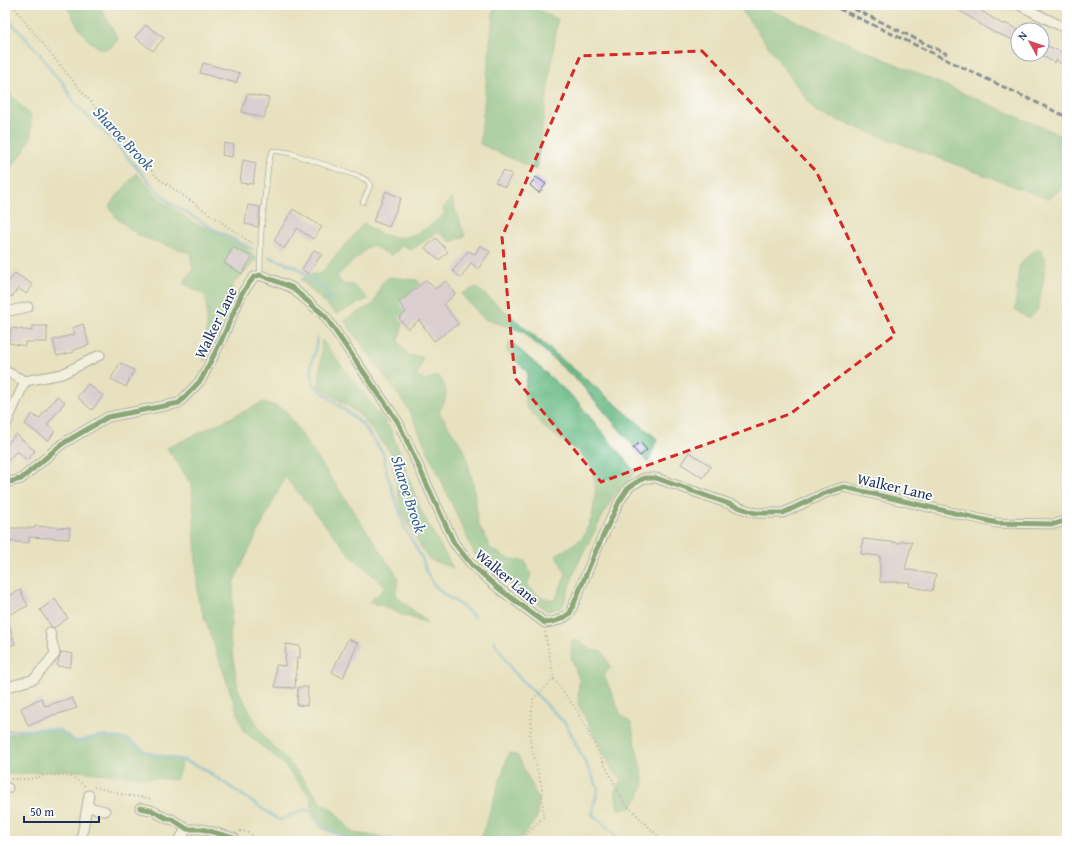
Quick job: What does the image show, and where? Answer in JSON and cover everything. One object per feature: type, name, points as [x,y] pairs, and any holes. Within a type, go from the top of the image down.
[{"type":"street","points":[[1019,5],[1036,8],[1067,29]]},
{"type":"street","name":"Walker Lane","points":[[5,483],[21,479],[62,444],[108,417],[179,403],[201,380],[222,339],[242,293],[254,277],[260,274],[291,287],[325,316],[398,422],[454,543],[472,566],[498,588],[545,623],[556,622],[564,619],[570,613],[592,560],[619,502],[629,487],[644,478],[656,478],[755,513],[783,513],[825,493],[844,487],[997,522],[1055,524],[1067,520]]},
{"type":"street","points":[[5,312],[28,307]]},
{"type":"street","points":[[5,371],[25,381],[62,374],[100,355]]},
{"type":"street","points":[[5,427],[25,381]]},
{"type":"street","points":[[5,688],[34,679],[55,654],[50,632]]},
{"type":"street","points":[[81,841],[89,795]]},
{"type":"street","points":[[88,807],[105,811]]},
{"type":"street","points":[[140,808],[151,810],[168,819],[172,819],[187,829],[202,829],[234,838]]},
{"type":"street","points":[[178,841],[187,829]]},
{"type":"lane","points":[[260,274],[261,233],[268,167],[273,151],[290,153],[368,181],[370,186],[363,202]]},
{"type":"path","points":[[13,5],[83,93],[158,178],[261,250]]},
{"type":"path","points":[[545,623],[544,633],[554,679],[576,709],[624,802],[663,841]]},
{"type":"path","points":[[521,841],[543,816],[542,788],[530,740],[533,699],[554,679]]},
{"type":"highlighted area","points":[[702,51],[816,171],[895,335],[790,414],[601,482],[515,378],[502,237],[580,56]]},
{"type":"green space","points":[[66,5],[99,5],[118,39],[112,47],[102,50],[88,40],[79,29]]},
{"type":"green space","points":[[494,5],[528,5],[558,19],[536,170],[480,144]]},
{"type":"green space","points":[[738,5],[759,5],[1067,138],[1067,185],[1048,199],[816,112]]},
{"type":"green space","points":[[5,89],[31,116],[31,137],[23,153],[9,169],[5,167]]},
{"type":"green space","points":[[136,173],[162,201],[194,223],[229,237],[246,248],[257,259],[233,284],[204,361],[207,320],[206,296],[183,283],[193,269],[190,253],[139,236],[116,218],[109,206]]},
{"type":"green space","points":[[451,198],[465,236],[451,242],[438,232],[411,250],[403,245],[392,256],[371,245],[337,276],[342,284],[353,285],[368,299],[336,314],[301,280],[308,274],[320,274],[364,223],[373,230],[392,237],[414,234],[428,228],[440,218],[445,213],[443,209]]},
{"type":"green space","points":[[1041,249],[1046,264],[1038,310],[1029,319],[1015,310],[1019,266],[1030,253]]},
{"type":"green space","points":[[389,277],[417,280],[422,286],[401,300],[407,309],[398,341],[408,355],[423,357],[417,376],[425,381],[438,375],[442,380],[446,389],[446,397],[439,412],[465,451],[474,488],[478,523],[491,549],[507,558],[525,561],[531,574],[527,585],[540,597],[555,600],[566,574],[556,555],[583,538],[592,517],[596,490],[592,469],[581,454],[546,429],[527,408],[524,396],[528,373],[506,351],[510,341],[576,400],[635,472],[612,498],[577,565],[562,608],[547,611],[475,555],[409,410],[344,320],[374,304],[381,284]]},
{"type":"green space","points":[[476,287],[657,439],[648,463],[580,383],[522,331],[484,319],[461,294]]},
{"type":"green space","points":[[322,340],[390,428],[423,515],[453,568],[428,559],[402,514],[391,453],[359,414],[319,386]]},
{"type":"green space","points":[[264,402],[285,410],[398,577],[396,596],[428,623],[400,614],[381,605],[368,603],[386,587],[352,557],[285,477],[234,581],[230,640],[238,689],[264,737],[292,765],[321,802],[334,811],[353,833],[390,838],[395,841],[353,841],[321,827],[312,812],[311,797],[281,762],[244,731],[198,599],[192,485],[167,448]]},
{"type":"green space","points":[[572,640],[581,642],[591,650],[603,652],[611,667],[604,675],[621,715],[631,723],[644,783],[638,798],[631,808],[618,809],[615,790],[622,778],[614,773],[578,704],[579,679],[571,657]]},
{"type":"green space","points":[[42,729],[59,730],[76,742],[99,736],[127,739],[148,753],[183,760],[176,780],[63,770],[5,775],[5,735]]},
{"type":"green space","points":[[509,753],[518,756],[539,800],[536,820],[522,837],[514,838],[513,841],[480,841]]},
{"type":"building","points":[[951,5],[972,5],[1004,25],[1005,23],[1010,26],[1010,38],[991,31]]},
{"type":"building","points":[[146,25],[164,38],[153,51],[135,37]]},
{"type":"building","points":[[1050,47],[1067,54],[1067,67],[1056,60],[1055,63],[1050,60]]},
{"type":"building","points":[[203,63],[240,73],[236,83],[200,73]]},
{"type":"building","points":[[247,94],[269,98],[264,118],[242,112]]},
{"type":"building","points":[[224,143],[234,145],[232,157],[222,155]]},
{"type":"building","points":[[243,160],[256,163],[253,184],[240,183]]},
{"type":"building","points":[[503,171],[512,174],[505,187],[495,182]]},
{"type":"building","points":[[536,177],[546,184],[539,193],[530,185]]},
{"type":"building","points":[[386,191],[401,198],[389,227],[373,221]]},
{"type":"building","points":[[248,205],[260,207],[258,227],[245,224]]},
{"type":"building","points":[[293,209],[322,227],[313,239],[297,228],[284,249],[274,240]]},
{"type":"building","points":[[436,238],[448,252],[439,260],[425,248]]},
{"type":"building","points":[[480,245],[490,252],[478,269],[471,263],[461,278],[453,271],[468,251],[475,254]]},
{"type":"building","points":[[233,247],[252,257],[242,274],[224,263]]},
{"type":"building","points":[[314,250],[322,254],[308,274],[302,269]]},
{"type":"building","points":[[15,273],[33,285],[26,294],[18,288],[12,297],[5,292],[5,287]]},
{"type":"building","points":[[426,280],[435,289],[446,281],[455,294],[444,304],[458,324],[434,341],[419,320],[408,329],[399,318],[406,312],[399,302]]},
{"type":"building","points":[[83,324],[89,345],[74,350],[74,352],[57,356],[53,340],[75,334],[72,328]]},
{"type":"building","points":[[32,326],[47,326],[47,342],[25,342],[25,346],[9,343],[11,328],[32,331]]},
{"type":"building","points":[[120,363],[134,370],[126,387],[111,379]]},
{"type":"building","points":[[88,384],[103,396],[92,410],[77,397]]},
{"type":"building","points":[[57,396],[65,402],[47,425],[55,431],[48,441],[25,424],[32,414],[39,419]]},
{"type":"building","points":[[16,434],[35,451],[27,460],[17,451],[5,463],[5,447]]},
{"type":"building","points":[[640,442],[647,450],[640,456],[633,448]]},
{"type":"building","points":[[689,452],[711,466],[703,478],[681,464]]},
{"type":"building","points":[[35,526],[70,528],[69,539],[29,537],[29,543],[5,541],[5,528],[35,528]]},
{"type":"building","points":[[863,539],[901,543],[902,541],[912,542],[905,569],[936,575],[932,591],[909,586],[910,582],[880,582],[880,556],[861,554]]},
{"type":"building","points":[[20,590],[28,606],[8,615],[5,609],[5,598]]},
{"type":"building","points":[[55,599],[68,618],[54,628],[40,610]]},
{"type":"building","points":[[5,616],[7,616],[15,644],[5,647]]},
{"type":"building","points":[[348,639],[358,643],[343,678],[332,672]]},
{"type":"building","points":[[286,644],[300,646],[300,658],[297,657],[295,688],[275,687],[276,665],[285,666]]},
{"type":"building","points":[[61,652],[73,654],[70,667],[57,666]]},
{"type":"building","points":[[298,687],[308,687],[307,706],[297,705]]},
{"type":"building","points":[[41,698],[45,706],[72,698],[77,708],[55,714],[28,726],[21,708]]},
{"type":"waterway","name":"Sharoe Brook","points":[[5,16],[40,54],[53,73],[63,83],[75,104],[116,144],[157,191],[173,205],[252,249]]},
{"type":"waterway","name":"Sharoe Brook","points":[[269,257],[296,267],[327,291],[330,302]]},
{"type":"waterway","name":"Sharoe Brook","points":[[317,338],[311,365],[313,384],[362,424],[383,453],[387,474],[405,528],[423,560],[426,571],[434,585],[445,595],[466,609],[474,617]]},
{"type":"waterway","name":"Sharoe Brook","points":[[494,641],[513,671],[566,724],[598,788],[592,814],[613,833],[618,841]]},
{"type":"waterway","points":[[5,731],[42,729],[59,730],[76,742],[99,736],[127,739],[148,753],[183,760],[204,769],[279,820],[308,809],[312,812],[321,827],[353,841]]},
{"type":"railway","points":[[831,5],[1067,117]]},
{"type":"railway","points":[[846,5],[947,54]]},
{"type":"cycle path","points":[[5,483],[21,479],[62,444],[108,417],[179,403],[201,380],[222,339],[242,293],[254,277],[260,275],[291,287],[325,316],[398,422],[454,543],[472,565],[498,588],[545,623],[558,620],[570,613],[595,553],[619,502],[629,487],[644,478],[656,478],[755,513],[783,513],[825,493],[844,487],[997,523],[1055,524],[1067,520]]},
{"type":"cycle path","points":[[140,808],[151,810],[168,819],[172,819],[187,829],[202,829],[234,838]]}]
